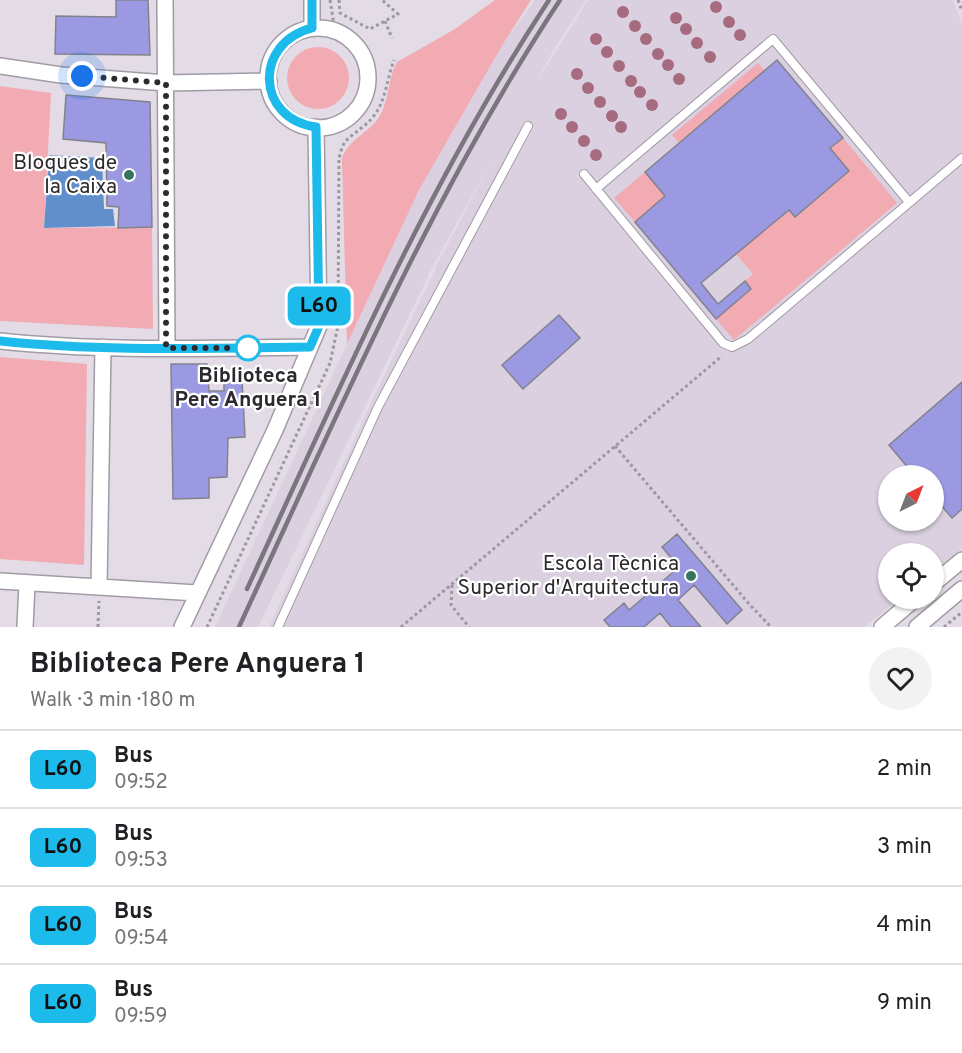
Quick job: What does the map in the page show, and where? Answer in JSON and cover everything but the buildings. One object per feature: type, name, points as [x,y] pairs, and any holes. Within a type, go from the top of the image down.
[{"type":"street","points":[[165,0],[166,348]]},
{"type":"street","points":[[312,0],[312,28]]},
{"type":"street","points":[[312,28],[335,31],[350,39],[363,55],[368,75],[364,98],[351,116],[329,126],[316,127],[298,123],[277,105],[272,94],[269,81],[272,60],[283,43],[301,31],[312,28]]},
{"type":"street","points":[[0,66],[61,75],[166,83],[269,81]]},
{"type":"street","points":[[182,627],[274,430],[319,326],[316,127]]},
{"type":"street","points":[[0,341],[49,346],[310,347]]},
{"type":"street","points":[[99,587],[103,347]]},
{"type":"street","points":[[944,575],[962,560]]},
{"type":"street","points":[[0,581],[198,593]]},
{"type":"street","points":[[26,627],[27,584]]},
{"type":"street","points":[[917,627],[962,589]]},
{"type":"street","points":[[882,627],[903,609]]},
{"type":"lane","points":[[596,189],[773,39],[909,202]]},
{"type":"lane","points":[[278,627],[378,407],[528,126]]},
{"type":"lane","points":[[584,174],[723,344],[732,347],[748,339],[962,158]]},
{"type":"path","points":[[330,0],[335,31]]},
{"type":"path","points":[[339,0],[340,13],[370,29],[398,14],[382,0]]},
{"type":"path","points":[[958,0],[962,11]]},
{"type":"path","points":[[385,21],[392,38]]},
{"type":"path","points":[[401,627],[732,347]]},
{"type":"path","points":[[615,446],[771,627]]},
{"type":"path","points":[[452,585],[451,605],[469,627]]},
{"type":"path","points":[[98,627],[99,587]]},
{"type":"path","points":[[944,627],[962,612]]},
{"type":"shaded area","points":[[495,0],[531,0],[419,190],[347,344],[342,159],[345,152],[379,117],[397,62],[455,29]]},
{"type":"shaded area","points":[[535,0],[586,0],[554,49],[536,83],[588,0],[953,0],[962,25],[962,548],[944,563],[944,543],[878,543],[878,609],[886,609],[864,627],[269,627],[371,403],[442,255],[496,153],[435,262],[258,627],[215,627],[419,190],[503,44]]},
{"type":"shaded area","points":[[318,47],[335,52],[340,56],[344,61],[349,78],[344,95],[340,100],[335,104],[318,109],[301,104],[296,100],[292,95],[287,78],[292,61],[296,56],[301,52]]},
{"type":"shaded area","points":[[758,63],[765,71],[679,143],[672,135]]},
{"type":"shaded area","points":[[0,86],[51,93],[44,228],[152,227],[153,329],[0,321]]},
{"type":"shaded area","points":[[843,138],[897,203],[734,340],[716,319],[751,289],[745,281],[753,274],[736,254],[789,210],[795,216],[849,171],[830,148]]},
{"type":"shaded area","points":[[645,172],[665,196],[635,222],[614,198]]},
{"type":"shaded area","points":[[0,357],[87,364],[84,565],[0,559]]},
{"type":"water","points":[[49,155],[102,158],[104,209],[113,209],[115,226],[44,228]]},
{"type":"railway","points":[[247,589],[351,364],[424,215],[463,142],[549,0]]},
{"type":"railway","points":[[239,627],[350,387],[427,229],[513,75],[560,0]]},
{"type":"bus line","name":"L60","points":[[0,341],[49,346],[184,349],[310,347],[319,326],[316,127],[298,123],[277,105],[272,94],[269,72],[276,51],[283,43],[289,37],[312,28],[312,0]]},
{"type":"place","name":"Bloques de la Caixa","points":[[129,175]]},
{"type":"place","name":"Biblioteca Pere Anguera 1","points":[[248,348]]},
{"type":"place","name":"Escola Tècnica Superior d'Arquitectura","points":[[691,576]]},
{"type":"route","points":[[82,76],[166,83],[166,348],[248,348]]}]
